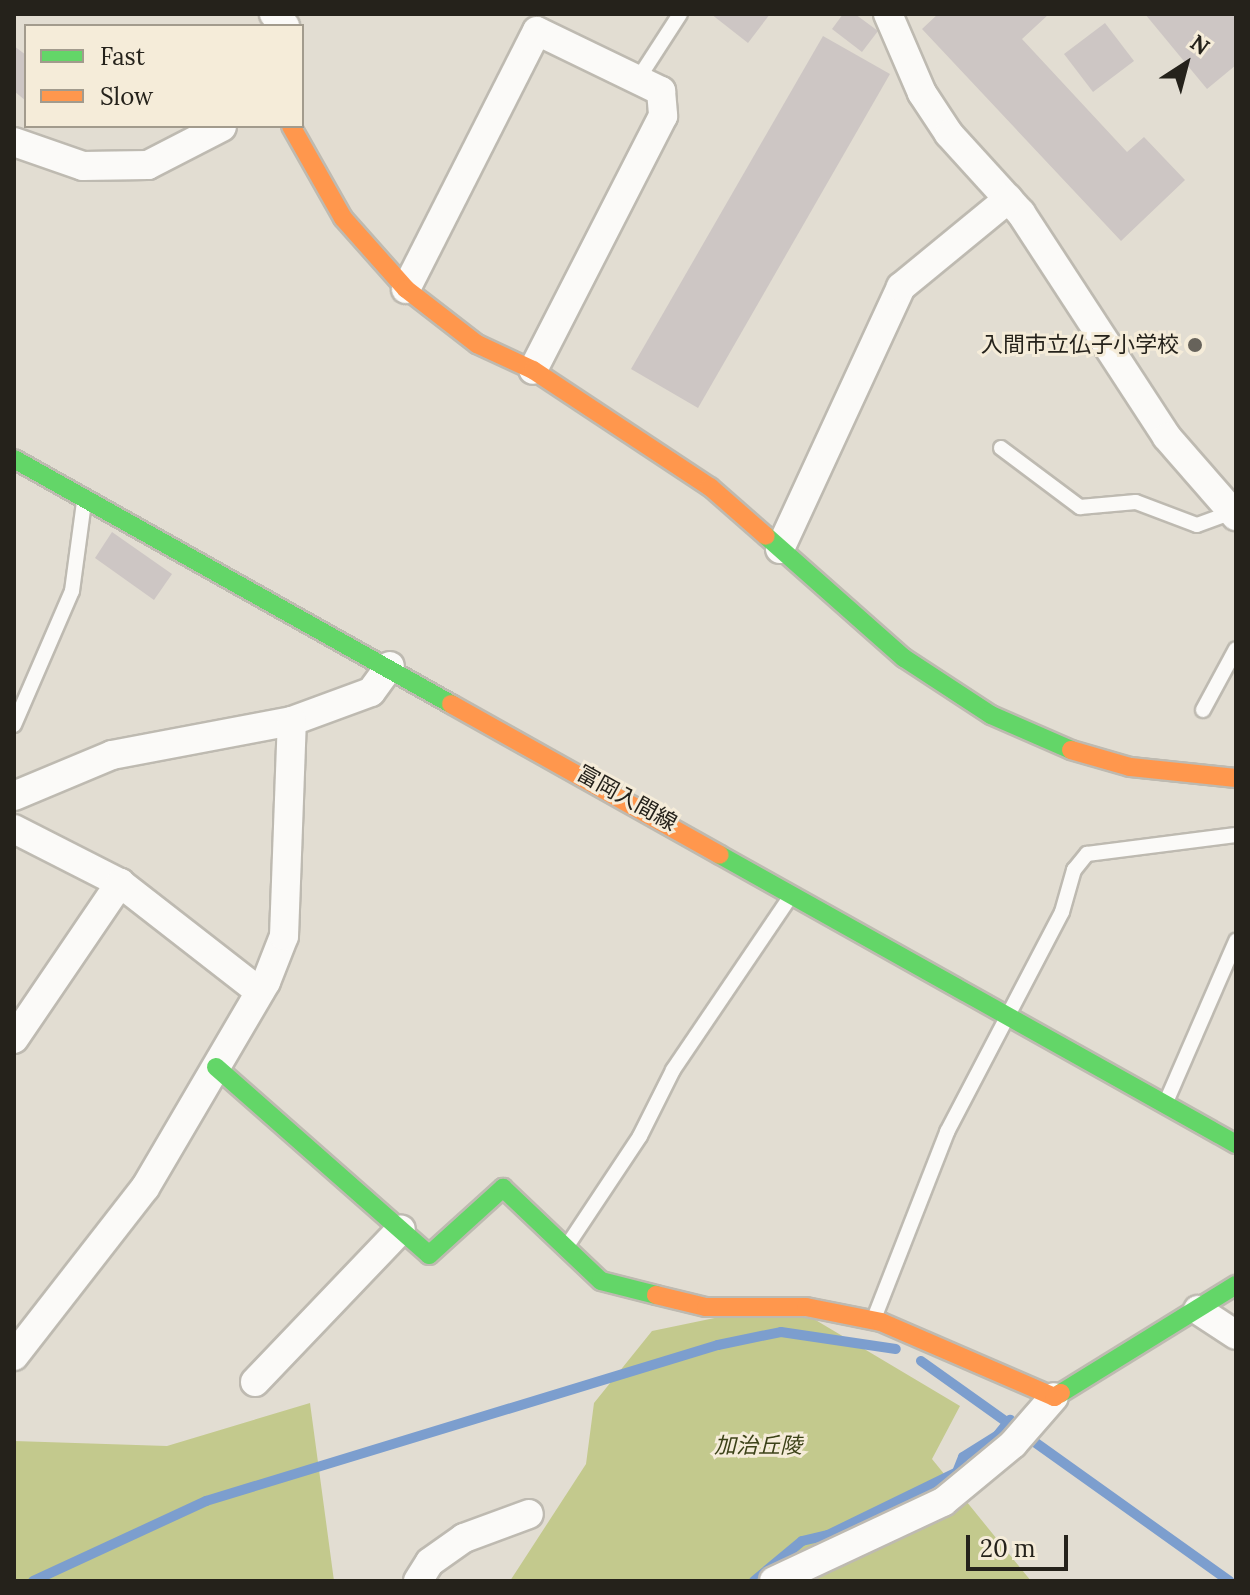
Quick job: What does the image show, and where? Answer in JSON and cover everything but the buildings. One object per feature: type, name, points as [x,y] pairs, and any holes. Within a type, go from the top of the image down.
[{"type":"street","points":[[888,14],[922,93],[942,124],[1008,199],[1167,437],[1234,514]]},
{"type":"street","points":[[406,289],[537,31],[661,91],[663,116],[533,370]]},
{"type":"street","points":[[14,142],[83,166],[148,165],[195,145],[219,128]]},
{"type":"street","points":[[292,128],[343,218],[406,289],[477,344],[533,370],[710,487],[904,658],[991,715],[1053,745],[1130,767],[1236,778]]},
{"type":"street","points":[[780,549],[901,287],[1008,199]]},
{"type":"street","name":"富岡入間線","points":[[14,459],[390,666],[1236,1144]]},
{"type":"street","points":[[14,796],[112,755],[292,721],[371,692],[390,666]]},
{"type":"street","points":[[14,1356],[145,1188],[260,992],[284,936],[292,721]]},
{"type":"street","points":[[14,829],[120,883],[260,992]]},
{"type":"street","points":[[14,1039],[120,883]]},
{"type":"street","points":[[216,1067],[429,1255],[503,1188],[601,1281],[706,1307],[806,1307],[873,1321],[1045,1406]]},
{"type":"street","points":[[255,1382],[401,1229]]},
{"type":"street","points":[[774,1581],[943,1502],[1013,1444],[1045,1406],[1236,1285]]},
{"type":"street","points":[[1198,1310],[1236,1335]]},
{"type":"street","points":[[418,1581],[430,1562],[464,1538],[529,1514]]},
{"type":"lane","points":[[638,79],[680,14]]},
{"type":"lane","points":[[1001,448],[1080,507],[1136,502],[1197,525],[1234,514]]},
{"type":"lane","points":[[14,725],[72,591],[85,496]]},
{"type":"lane","points":[[1203,710],[1236,649]]},
{"type":"lane","points":[[873,1321],[947,1132],[1005,1013],[1062,912],[1074,870],[1087,854],[1236,835]]},
{"type":"lane","points":[[567,1246],[640,1136],[673,1070],[793,892]]},
{"type":"lane","points":[[1165,1104],[1236,941]]},
{"type":"green space","name":"加治丘陵","points":[[787,1303],[960,1406],[932,1459],[1031,1581],[510,1581],[586,1464],[594,1403],[652,1331]]},
{"type":"green space","points":[[310,1403],[334,1581],[14,1581],[14,1441],[167,1446]]},
{"type":"waterway","points":[[33,1581],[206,1501],[718,1345],[781,1332],[896,1349]]},
{"type":"waterway","points":[[921,1361],[1229,1581]]},
{"type":"waterway","points":[[754,1581],[802,1541],[828,1535],[957,1472],[963,1457],[997,1436],[1010,1420]]},
{"type":"traffic: fast","points":[[14,459],[451,704]]},
{"type":"traffic: fast","points":[[766,536],[904,658],[991,715],[1071,750]]},
{"type":"traffic: fast","points":[[720,855],[1236,1144]]},
{"type":"traffic: fast","points":[[216,1067],[429,1255],[503,1188],[601,1281],[656,1295]]},
{"type":"traffic: fast","points":[[1061,1393],[1236,1285]]},
{"type":"traffic: slow","points":[[292,128],[343,218],[406,289],[477,344],[533,370],[710,487],[766,536]]},
{"type":"traffic: slow","points":[[451,704],[720,855]]},
{"type":"traffic: slow","points":[[1071,750],[1130,767],[1236,778]]},
{"type":"traffic: slow","points":[[656,1295],[706,1307],[806,1307],[881,1322],[1054,1397],[1061,1393]]},
{"type":"place","name":"入間市立仏子小学校","points":[[1195,345]]}]
